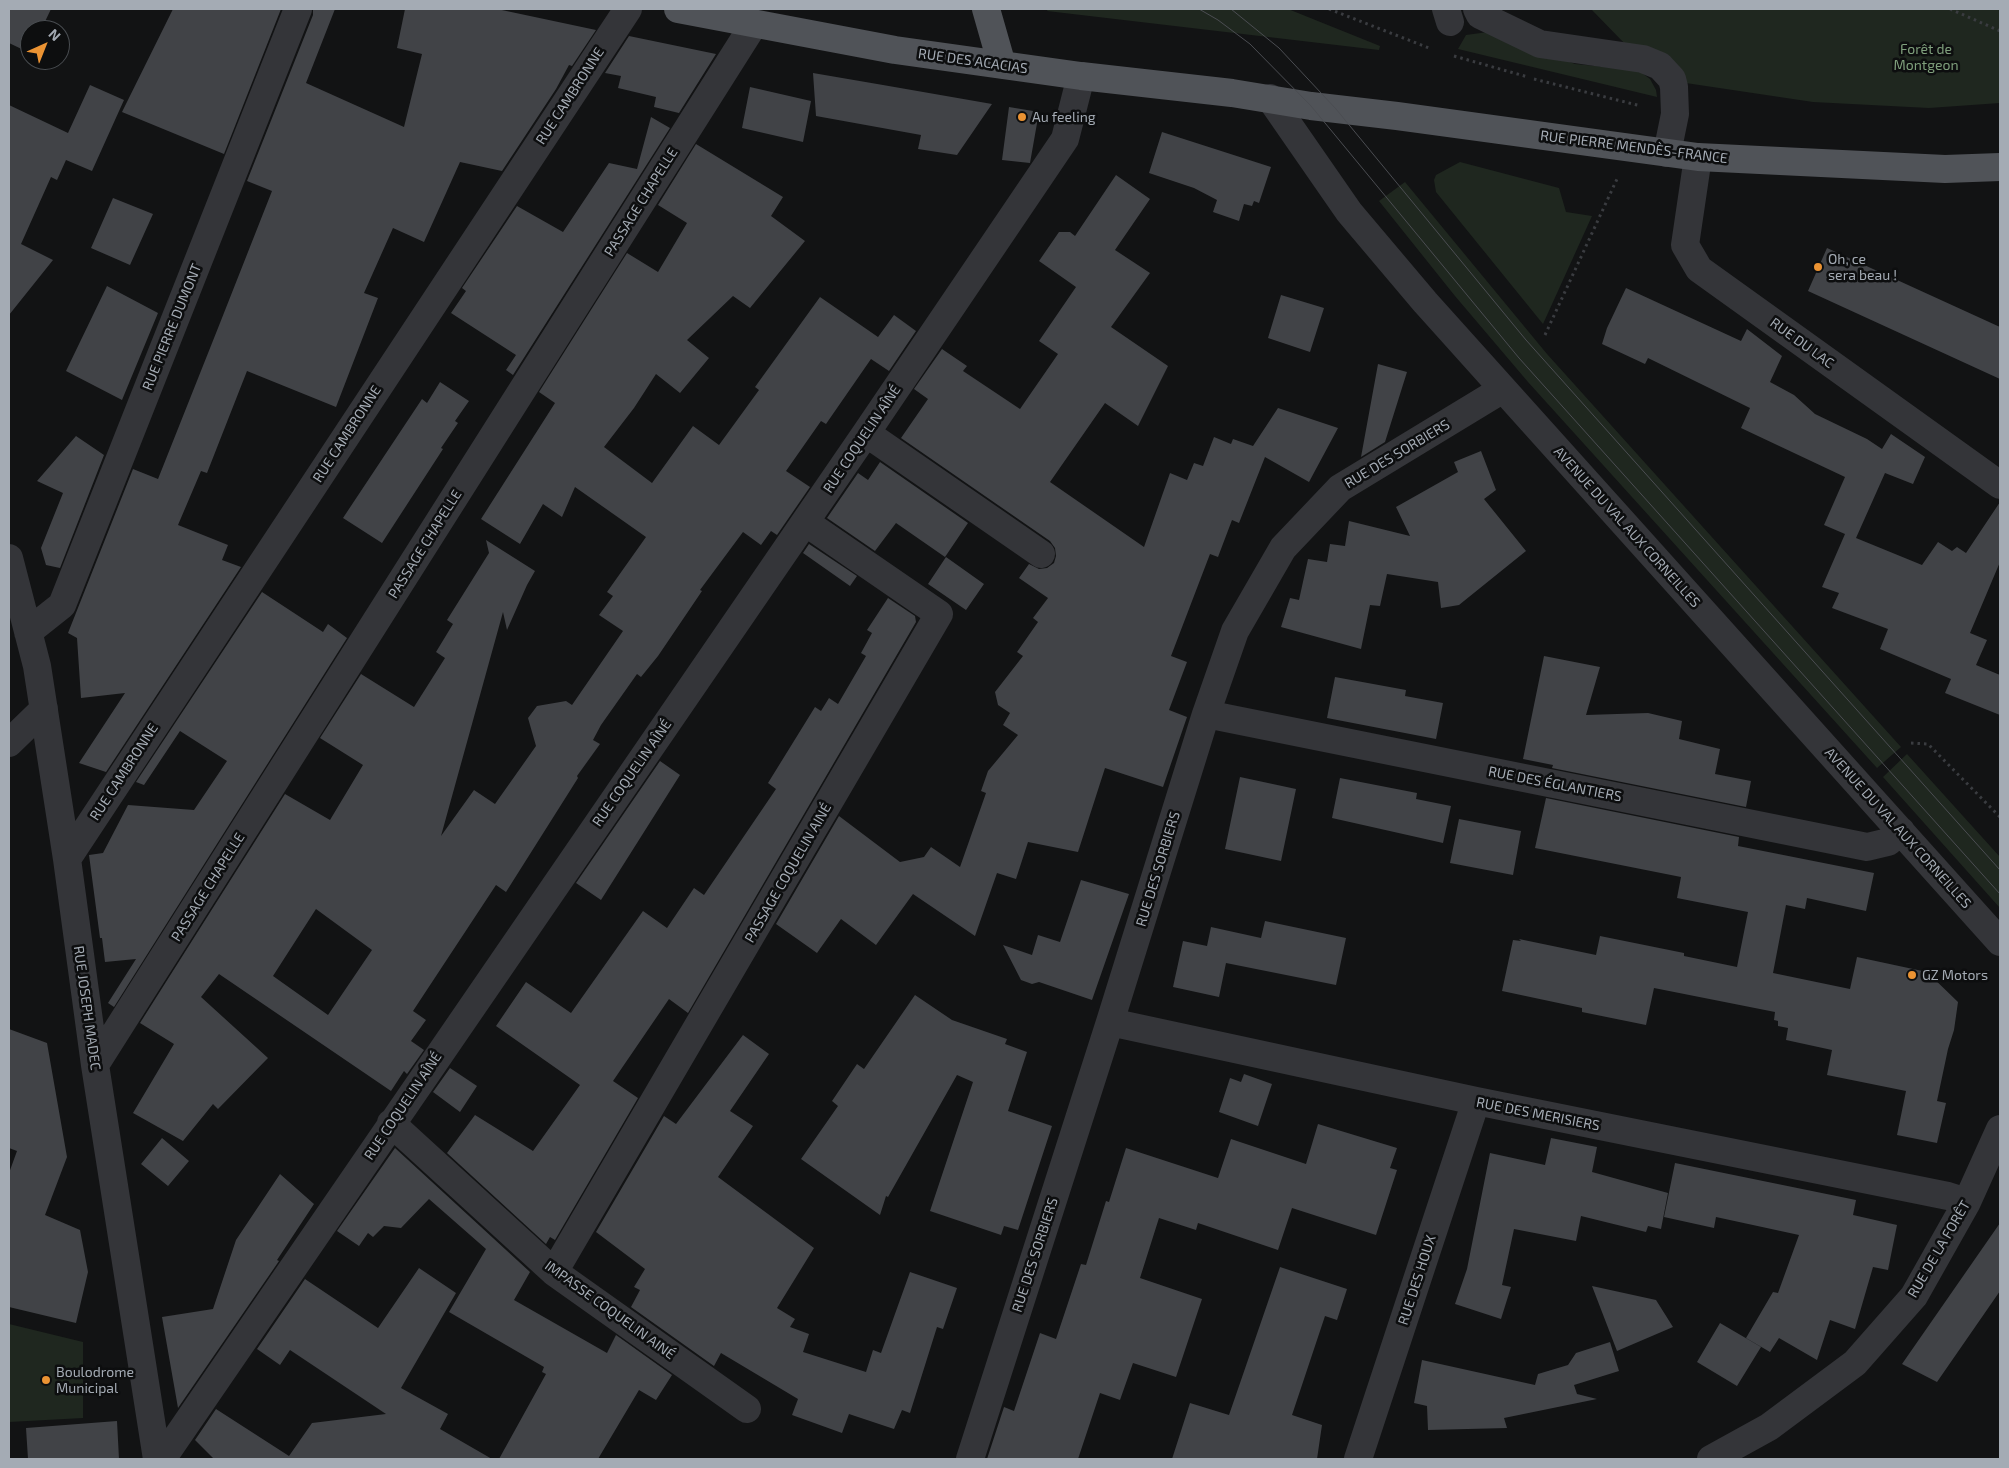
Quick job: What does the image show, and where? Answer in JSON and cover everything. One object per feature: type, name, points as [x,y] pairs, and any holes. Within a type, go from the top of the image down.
[{"type":"main road","name":"RUE DES ACACIAS","points":[[678,9],[895,50],[1081,76],[1270,98]]},
{"type":"main road","points":[[986,9],[1002,65]]},
{"type":"main road","name":"RUE PIERRE MENDÈS-FRANCE","points":[[1270,98],[1312,106],[1698,158],[1945,169],[2000,167]]},
{"type":"street","name":"RUE PIERRE DUMONT","points":[[28,632],[62,605],[298,9]]},
{"type":"street","name":"RUE CAMBRONNE","points":[[67,859],[628,9]]},
{"type":"street","points":[[1476,9],[1480,15],[1540,44],[1643,59],[1660,66],[1672,79],[1674,87],[1675,114],[1667,153]]},
{"type":"street","name":"PASSAGE CHAPELLE","points":[[95,1065],[754,24]]},
{"type":"street","name":"RUE COQUELIN AÎNÉ","points":[[162,1459],[866,433],[1065,139],[1081,76]]},
{"type":"street","name":"AVENUE DU VAL AUX CORNEILLES","points":[[1270,98],[1349,212],[1425,302],[2000,942]]},
{"type":"street","name":"RUE DU LAC","points":[[1698,158],[1684,245],[1699,269],[2000,485]]},
{"type":"street","name":"RUE DES SORBIERS","points":[[970,1459],[1206,714],[1235,631],[1283,548],[1340,488],[1504,389]]},
{"type":"street","points":[[866,433],[1041,554]]},
{"type":"street","name":"PASSAGE COQUELIN AINÉ","points":[[554,1272],[939,614],[805,522]]},
{"type":"street","name":"RUE JOSEPH MADEC","points":[[9,558],[37,666],[67,859],[95,1065],[157,1459]]},
{"type":"street","points":[[9,743],[44,709]]},
{"type":"street","name":"RUE DES ÉGLANTIERS","points":[[1206,714],[1867,846],[1888,842],[1901,831]]},
{"type":"street","name":"RUE DES MERISIERS","points":[[1110,1022],[1476,1102],[1948,1196],[1968,1202]]},
{"type":"street","name":"RUE DES HOUX","points":[[1358,1459],[1476,1102]]},
{"type":"street","name":"IMPASSE COQUELIN AINÉ","points":[[391,1123],[554,1272],[747,1409]]},
{"type":"street","name":"RUE DE LA FORÊT","points":[[1711,1459],[1769,1427],[1855,1363],[1914,1296],[1968,1202],[2000,1129]]},
{"type":"path","points":[[1329,9],[1415,44]]},
{"type":"path","points":[[1950,9],[2000,31]]},
{"type":"path","points":[[1545,335],[1631,148]]},
{"type":"path","points":[[1911,743],[1928,744],[2000,817]]},
{"type":"green space","points":[[1048,9],[1288,9],[1380,46],[1379,50],[1047,11]]},
{"type":"green space","name":"Forêt de Montgeon","points":[[1591,9],[2000,9],[2000,103],[1929,108],[1813,102],[1659,79]]},
{"type":"green space","points":[[1488,32],[1575,64],[1638,70],[1650,79],[1656,90],[1657,97],[1458,49],[1466,35]]},
{"type":"green space","points":[[1460,162],[1559,188],[1566,212],[1592,216],[1543,324],[1436,192],[1434,180],[1436,175]]},
{"type":"green space","points":[[1405,182],[1547,354],[1901,747],[1877,768],[1528,382],[1455,296],[1379,201]]},
{"type":"green space","points":[[1907,754],[2000,857],[2000,908],[1883,777]]},
{"type":"green space","name":"Boulodrome Municipal","points":[[9,1324],[83,1342],[83,1418],[9,1422]]},
{"type":"building","points":[[9,9],[51,9],[46,20],[20,20],[20,48],[9,43]]},
{"type":"building","points":[[173,9],[281,9],[224,154],[122,112]]},
{"type":"building","points":[[313,9],[335,9],[306,83],[404,127],[422,54],[397,48],[405,9],[497,9],[596,30],[572,66],[569,65],[556,89],[502,171],[460,162],[424,242],[393,228],[364,293],[378,298],[336,407],[247,371],[207,473],[201,471],[178,525],[228,545],[222,560],[241,567],[106,772],[79,763],[125,693],[81,698],[77,638],[68,633],[133,469],[158,479],[272,191],[247,181],[313,15]]},
{"type":"building","points":[[629,36],[716,54],[679,113],[654,107],[656,97],[618,88],[621,76],[605,73]]},
{"type":"building","points":[[813,73],[992,104],[957,155],[918,149],[921,135],[816,116]]},
{"type":"building","points":[[90,85],[124,100],[92,171],[66,160],[57,180],[51,177],[21,244],[53,260],[9,315],[9,105],[68,133]]},
{"type":"building","points":[[750,87],[811,101],[803,142],[742,128]]},
{"type":"building","points":[[1009,107],[1039,112],[1030,163],[1002,160]]},
{"type":"building","points":[[651,117],[670,128],[513,375],[506,370],[516,355],[451,313],[466,291],[462,288],[517,206],[563,232],[609,163],[637,169]]},
{"type":"building","points":[[1162,132],[1271,167],[1259,203],[1254,201],[1252,206],[1244,204],[1239,221],[1213,212],[1217,200],[1194,188],[1149,173]]},
{"type":"building","points":[[696,144],[783,197],[771,216],[805,241],[750,308],[733,296],[687,340],[709,358],[680,393],[656,374],[634,408],[604,447],[652,483],[693,426],[719,445],[759,390],[755,387],[820,297],[878,337],[894,315],[916,331],[889,371],[871,359],[826,424],[821,421],[786,471],[810,487],[777,535],[771,531],[761,545],[743,532],[700,590],[702,591],[658,656],[641,677],[637,674],[601,725],[593,740],[600,744],[577,776],[578,778],[506,892],[496,885],[413,1011],[426,1020],[411,1041],[424,1050],[407,1074],[404,1071],[391,1091],[219,974],[201,997],[268,1058],[218,1109],[213,1104],[183,1141],[133,1113],[174,1044],[140,1023],[285,794],[330,820],[363,765],[320,738],[361,674],[414,707],[445,658],[436,652],[453,624],[447,620],[489,553],[486,540],[535,571],[507,630],[503,612],[441,836],[474,790],[495,804],[536,746],[528,718],[537,706],[566,701],[572,705],[623,631],[599,615],[613,596],[607,592],[646,537],[575,487],[562,517],[543,504],[520,544],[481,519],[555,403],[539,392],[627,253],[658,272],[687,223],[658,205]],"holes":[[[316,909],[372,950],[328,1015],[273,976]]]},
{"type":"building","points":[[1116,175],[1150,199],[1115,250],[1150,273],[1111,327],[1168,366],[1138,426],[1105,403],[1050,482],[1144,547],[1170,473],[1187,480],[1194,463],[1203,466],[1214,437],[1231,444],[1233,439],[1253,446],[1278,408],[1338,428],[1309,482],[1265,457],[1239,523],[1232,520],[1218,557],[1210,554],[1171,656],[1187,662],[1169,710],[1187,717],[1163,787],[1105,768],[1078,852],[1028,842],[1016,879],[997,873],[975,936],[913,894],[876,945],[841,919],[817,953],[776,924],[839,816],[900,862],[924,857],[931,847],[960,867],[986,793],[981,791],[988,771],[1018,735],[1003,725],[1010,713],[998,705],[995,692],[1023,656],[1017,652],[1038,622],[1033,618],[1048,598],[1019,578],[1029,564],[1039,569],[1047,568],[1054,563],[1056,556],[1055,548],[1050,541],[901,438],[928,399],[914,389],[942,349],[967,366],[963,371],[1020,409],[1058,354],[1039,341],[1076,287],[1039,261],[1059,232],[1070,232],[1075,236]]},
{"type":"building","points":[[113,198],[153,214],[130,265],[91,248]]},
{"type":"building","points":[[1827,248],[2000,327],[2000,379],[1808,291]]},
{"type":"building","points":[[107,286],[158,313],[122,400],[66,371]]},
{"type":"building","points":[[1626,288],[1741,341],[1747,329],[1782,356],[1770,382],[1794,395],[1815,414],[1867,439],[1882,449],[1891,434],[1925,457],[1913,484],[1885,473],[1856,538],[1922,565],[1938,542],[1952,551],[1957,547],[1966,553],[2000,502],[2000,562],[1970,633],[1987,640],[1976,665],[2000,675],[2000,715],[1945,693],[1951,679],[1880,649],[1888,629],[1832,608],[1839,593],[1822,587],[1845,534],[1824,525],[1845,477],[1741,428],[1750,408],[1648,358],[1645,364],[1602,344],[1607,328]]},
{"type":"building","points":[[1281,295],[1324,308],[1310,352],[1268,338]]},
{"type":"building","points":[[1378,364],[1407,372],[1385,442],[1361,457]]},
{"type":"building","points":[[440,382],[469,401],[455,421],[458,423],[441,448],[443,449],[382,543],[343,518],[422,399],[427,403]]},
{"type":"building","points":[[76,436],[104,455],[60,568],[46,565],[41,548],[63,493],[37,481]]},
{"type":"building","points":[[1481,451],[1496,490],[1484,499],[1526,551],[1459,605],[1441,608],[1438,582],[1387,574],[1380,606],[1370,605],[1361,649],[1281,627],[1290,598],[1299,600],[1308,559],[1327,562],[1330,544],[1345,546],[1349,521],[1410,536],[1396,507],[1458,472],[1454,462]]},
{"type":"building","points":[[880,462],[968,523],[945,557],[896,523],[875,551],[827,518],[858,473],[868,480]]},
{"type":"building","points":[[809,544],[857,576],[850,586],[803,553]]},
{"type":"building","points":[[946,557],[984,584],[966,610],[928,584]]},
{"type":"building","points":[[262,592],[323,632],[328,624],[347,638],[114,1007],[108,1003],[136,959],[105,962],[89,855],[103,853],[128,805],[194,810],[227,761],[180,731],[144,785],[136,782]]},
{"type":"building","points":[[888,598],[915,616],[916,622],[688,1013],[669,999],[613,1081],[638,1098],[555,1240],[550,1237],[546,1244],[447,1153],[475,1115],[533,1151],[580,1085],[496,1026],[526,982],[571,1013],[643,911],[667,928],[694,888],[704,895],[776,789],[768,783],[815,707],[821,711],[829,698],[838,704],[866,656],[861,653],[872,633],[867,630]]},
{"type":"building","points":[[1544,656],[1600,667],[1586,715],[1648,713],[1682,721],[1679,739],[1720,749],[1715,774],[1751,781],[1746,807],[1552,768],[1553,765],[1523,759]]},
{"type":"building","points":[[1335,677],[1406,690],[1405,696],[1443,703],[1436,739],[1327,718]]},
{"type":"building","points":[[660,761],[680,775],[601,900],[576,883]]},
{"type":"building","points":[[1240,777],[1296,789],[1281,861],[1225,849]]},
{"type":"building","points":[[1340,778],[1417,793],[1416,799],[1451,806],[1443,843],[1332,818]]},
{"type":"building","points":[[1546,798],[1739,837],[1738,846],[1874,873],[1866,911],[1807,898],[1805,909],[1786,905],[1773,973],[1850,989],[1857,957],[1927,972],[1958,1002],[1954,1030],[1937,1101],[1946,1103],[1937,1143],[1897,1135],[1906,1091],[1827,1075],[1832,1050],[1786,1040],[1788,1028],[1778,1026],[1778,1021],[1774,1020],[1775,1012],[1654,988],[1646,1025],[1582,1012],[1582,1008],[1502,991],[1513,940],[1521,941],[1519,939],[1596,955],[1600,936],[1684,953],[1684,956],[1737,967],[1748,912],[1677,898],[1681,877],[1535,848]]},
{"type":"building","points":[[1459,819],[1521,831],[1513,875],[1450,863]]},
{"type":"building","points":[[1081,880],[1129,894],[1092,1000],[1039,982],[1032,984],[1021,980],[1003,945],[1032,955],[1038,935],[1060,942]]},
{"type":"building","points":[[1265,921],[1346,938],[1336,985],[1226,963],[1219,997],[1173,987],[1183,941],[1207,946],[1211,927],[1261,938]]},
{"type":"building","points":[[915,995],[952,1020],[1007,1039],[1005,1044],[1027,1052],[1008,1111],[1052,1126],[1018,1230],[1004,1226],[1001,1235],[930,1211],[973,1082],[957,1075],[888,1197],[886,1196],[880,1215],[801,1159],[838,1106],[832,1101],[857,1064],[864,1069]]},
{"type":"building","points":[[9,1029],[47,1043],[67,1157],[45,1215],[80,1230],[88,1272],[76,1323],[9,1307],[9,1173],[17,1151],[9,1148]]},
{"type":"building","points":[[743,1035],[769,1054],[730,1111],[753,1126],[718,1177],[814,1248],[777,1308],[795,1319],[790,1327],[809,1334],[803,1352],[866,1372],[873,1350],[881,1353],[910,1272],[957,1288],[943,1329],[937,1327],[910,1413],[902,1410],[894,1429],[849,1414],[842,1433],[792,1415],[798,1399],[721,1353],[714,1366],[631,1307],[640,1290],[634,1287],[645,1269],[596,1232],[664,1116],[676,1124]]},
{"type":"building","points":[[450,1068],[477,1086],[460,1112],[433,1092]]},
{"type":"building","points":[[1244,1074],[1272,1084],[1258,1126],[1219,1112],[1230,1078],[1241,1082]]},
{"type":"building","points":[[1318,1124],[1397,1148],[1390,1168],[1397,1170],[1376,1235],[1292,1208],[1278,1250],[1198,1223],[1196,1230],[1159,1218],[1140,1278],[1202,1299],[1176,1377],[1133,1363],[1120,1400],[1100,1393],[1078,1459],[987,1459],[1004,1407],[1014,1411],[1040,1333],[1056,1339],[1081,1264],[1086,1265],[1106,1201],[1109,1202],[1126,1148],[1218,1178],[1231,1139],[1306,1164]]},
{"type":"building","points":[[162,1138],[189,1161],[168,1186],[141,1164]]},
{"type":"building","points":[[1551,1138],[1597,1147],[1592,1172],[1668,1193],[1661,1229],[1648,1226],[1646,1232],[1581,1216],[1576,1241],[1514,1229],[1502,1285],[1511,1287],[1501,1319],[1455,1304],[1467,1269],[1490,1153],[1545,1165]]},
{"type":"building","points":[[395,1148],[530,1272],[514,1300],[607,1353],[616,1335],[672,1375],[656,1400],[639,1390],[598,1459],[499,1459],[546,1374],[542,1372],[544,1367],[449,1312],[486,1249],[429,1199],[401,1228],[384,1226],[373,1237],[368,1233],[359,1246],[337,1231]]},
{"type":"building","points":[[1675,1163],[1856,1200],[1853,1215],[1897,1225],[1888,1270],[1873,1267],[1855,1329],[1830,1320],[1817,1360],[1779,1338],[1770,1352],[1746,1338],[1773,1292],[1778,1293],[1799,1235],[1716,1217],[1714,1228],[1664,1217]]},
{"type":"building","points":[[280,1174],[314,1204],[277,1260],[279,1261],[178,1408],[162,1317],[213,1309],[236,1240]]},
{"type":"building","points":[[2000,1223],[2000,1291],[1937,1382],[1902,1364]]},
{"type":"building","points":[[1280,1267],[1347,1289],[1337,1320],[1325,1316],[1292,1415],[1322,1425],[1317,1459],[1172,1459],[1190,1403],[1229,1415]]},
{"type":"building","points":[[419,1268],[456,1293],[401,1388],[448,1414],[440,1429],[492,1459],[214,1459],[195,1440],[216,1409],[289,1456],[312,1423],[386,1414],[290,1350],[280,1365],[257,1349],[305,1279],[378,1328]]},
{"type":"building","points":[[1592,1286],[1656,1300],[1673,1327],[1617,1351]]},
{"type":"building","points":[[1720,1323],[1761,1347],[1737,1386],[1697,1362]]},
{"type":"building","points":[[1610,1342],[1619,1371],[1574,1385],[1577,1394],[1597,1399],[1504,1418],[1507,1428],[1428,1430],[1427,1406],[1414,1403],[1422,1360],[1535,1385],[1538,1374],[1568,1365],[1576,1353]]},
{"type":"building","points":[[117,1421],[119,1459],[28,1459],[26,1428]]},
{"type":"tram line","points":[[1199,9],[1218,20],[1250,44],[1311,106],[1519,358],[2000,894]]},
{"type":"tram line","points":[[1231,9],[1279,48],[1336,109],[1526,340],[2000,870]]},
{"type":"place","name":"Au feeling","points":[[1022,117]]},
{"type":"place","name":"Oh, ce sera beau !","points":[[1818,267]]},
{"type":"place","name":"GZ Motors","points":[[1912,975]]},
{"type":"place","name":"Boulodrome Municipal","points":[[46,1380]]}]
